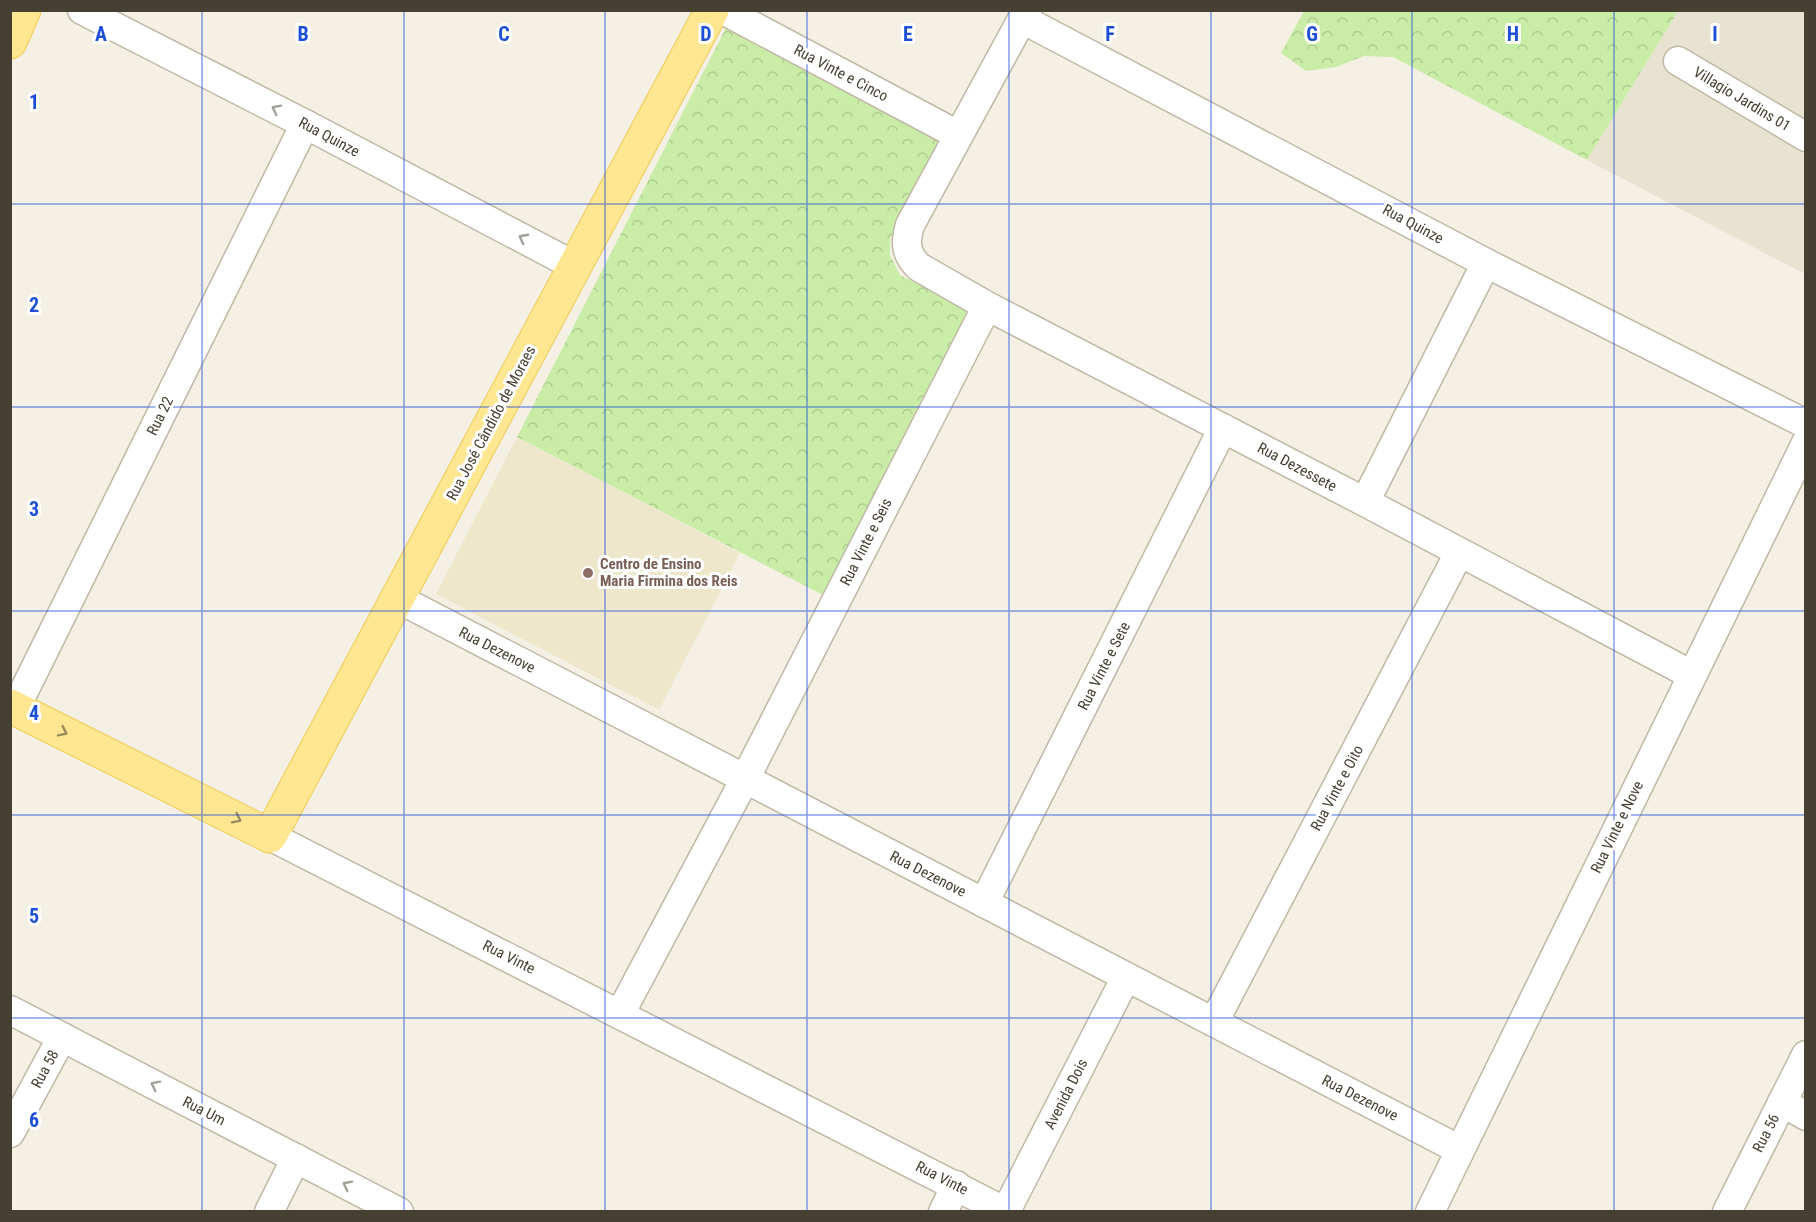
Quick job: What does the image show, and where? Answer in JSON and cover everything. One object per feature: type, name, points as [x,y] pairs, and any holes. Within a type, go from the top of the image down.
[{"type":"main road","points":[[10,42],[24,10]]},
{"type":"main road","name":"Rua José Cândido de Moraes","points":[[270,836],[709,12]]},
{"type":"main road","name":"Rua Vinte","points":[[13,708],[270,836]]},
{"type":"street","name":"Rua Quinze","points":[[82,10],[575,266]]},
{"type":"street","name":"Rua Vinte e Cinco","points":[[709,12],[958,135]]},
{"type":"street","name":"Rua Quinze","points":[[1025,15],[1486,263],[1806,424]]},
{"type":"street","points":[[958,135],[1025,15]]},
{"type":"street","name":"Villagio Jardins 01","points":[[1678,61],[1806,138]]},
{"type":"street","name":"Rua 22","points":[[13,708],[305,124]]},
{"type":"street","name":"Rua Dezessete","points":[[958,135],[910,225],[907,235],[907,252],[919,267],[987,306],[1224,428],[1692,675]]},
{"type":"street","points":[[1365,502],[1486,263]]},
{"type":"street","name":"Rua Vinte e Seis","points":[[620,1014],[745,779],[987,306]]},
{"type":"street","name":"Rua Vinte e Sete","points":[[984,903],[1224,428]]},
{"type":"street","name":"Rua Vinte e Nove","points":[[1430,1212],[1806,443]]},
{"type":"street","name":"Rua Vinte e Oito","points":[[1214,1022],[1459,553]]},
{"type":"street","name":"Rua Dezenove","points":[[397,598],[1460,1150]]},
{"type":"street","name":"Rua Vinte","points":[[270,836],[1006,1211]]},
{"type":"street","name":"Avenida Dois","points":[[1006,1211],[1126,977]]},
{"type":"street","name":"Rua Um","points":[[10,1010],[399,1212]]},
{"type":"street","name":"Rua 58","points":[[10,1133],[62,1037]]},
{"type":"street","name":"Rua 56","points":[[1726,1212],[1794,1109],[1806,1055]]},
{"type":"street","points":[[269,1212],[296,1158]]},
{"type":"street","points":[[943,1212],[956,1185]]},
{"type":"shaded area","points":[[1678,11],[1805,11],[1805,274],[1587,160]]},
{"type":"shaded area","name":"Centro de Ensino Maria Firmina dos Reis","points":[[517,437],[740,553],[659,710],[436,594]]},
{"type":"green space","points":[[1304,11],[1678,11],[1587,160],[1393,57],[1364,56],[1336,67],[1306,71],[1281,53]]},
{"type":"green space","points":[[727,26],[941,137],[890,239],[890,255],[900,275],[971,312],[825,596],[517,437]]},
{"type":"place","name":"Centro de Ensino Maria Firmina dos Reis","points":[[588,573]]}]
